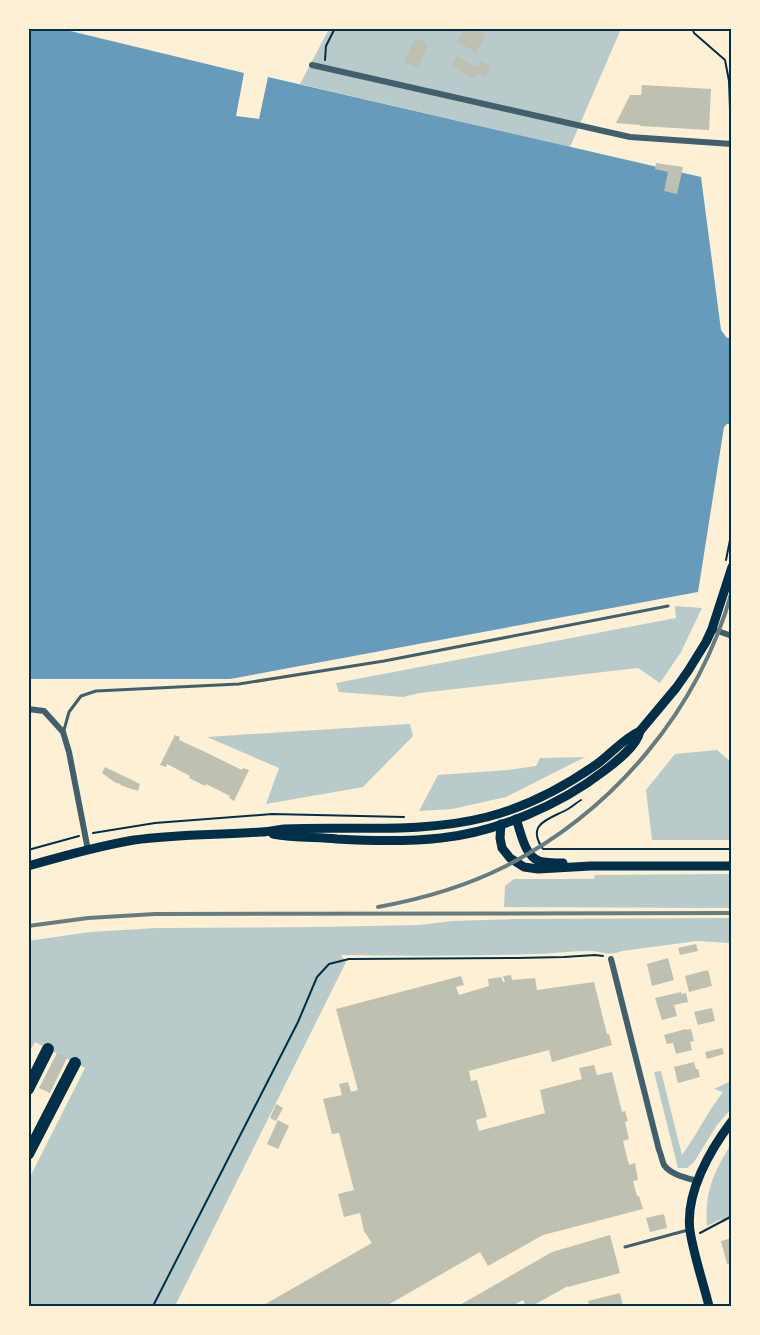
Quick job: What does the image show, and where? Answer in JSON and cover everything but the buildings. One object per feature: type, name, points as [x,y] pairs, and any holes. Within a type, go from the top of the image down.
[{"type":"highway","points":[[28,1089],[48,1049]]},
{"type":"highway","points":[[28,1154],[75,1063]]},
{"type":"main road","points":[[264,832],[374,841],[444,838],[501,824],[557,801],[590,782],[630,748],[688,671],[712,629],[728,565]]},
{"type":"main road","points":[[28,866],[88,850],[179,835],[264,832],[282,829],[433,827],[488,817],[549,792],[582,773],[631,735],[640,732]]},
{"type":"main road","points":[[516,819],[527,848],[539,861],[591,866]]},
{"type":"main road","points":[[501,824],[502,848],[510,858],[524,867],[538,869],[591,866],[732,866]]},
{"type":"main road","points":[[709,1306],[691,1233],[691,1202],[698,1180],[720,1136],[732,1121]]},
{"type":"street","points":[[312,65],[630,137],[732,144]]},
{"type":"street","points":[[712,629],[732,636]]},
{"type":"street","points":[[28,709],[44,711],[63,732],[88,850]]},
{"type":"street","points":[[611,959],[665,1166],[674,1173],[698,1180]]},
{"type":"lane","points":[[63,732],[69,712],[81,696],[96,691],[238,684],[384,661],[668,606]]},
{"type":"lane","points":[[625,1247],[691,1233]]},
{"type":"path","points":[[328,68],[325,58],[326,46],[335,28]]},
{"type":"path","points":[[692,28],[700,39],[725,60],[730,81],[732,137]]},
{"type":"path","points":[[728,565],[732,530]]},
{"type":"path","points":[[587,796],[540,824],[536,838],[543,849],[732,849]]},
{"type":"path","points":[[28,850],[85,835],[155,823],[272,814],[404,816]]},
{"type":"path","points":[[153,1306],[298,1022],[317,977],[329,964],[349,959],[517,958],[595,954],[611,959]]},
{"type":"path","points":[[691,1233],[732,1216]]},
{"type":"shaded area","points":[[329,29],[621,29],[570,147],[300,84]]},
{"type":"shaded area","points":[[675,606],[702,608],[681,652],[660,683],[638,668],[420,693],[403,697],[339,692],[336,683],[676,618]]},
{"type":"shaded area","points":[[410,724],[413,736],[363,787],[266,804],[279,768],[207,737]]},
{"type":"shaded area","points":[[717,750],[731,762],[731,840],[652,840],[646,790],[675,754]]},
{"type":"shaded area","points":[[585,757],[506,797],[452,809],[419,811],[438,775],[536,766],[540,758]]},
{"type":"shaded area","points":[[731,874],[731,908],[504,907],[505,886],[514,879],[594,879],[595,875]]},
{"type":"shaded area","points":[[731,918],[731,945],[697,941],[612,953],[573,951],[486,955],[341,955],[346,962],[175,1306],[29,1306],[29,1179],[85,1068],[35,1042],[29,1053],[28,941],[90,932],[156,928],[419,925],[452,921],[514,919]]},
{"type":"shaded area","points":[[661,1071],[682,1155],[723,1092],[714,1089],[731,1081],[731,1109],[717,1125],[694,1162],[687,1168],[678,1168],[654,1072]]},
{"type":"shaded area","points":[[731,1144],[731,1218],[723,1223],[721,1219],[707,1226],[709,1192],[719,1164]]},
{"type":"water","points":[[29,29],[62,29],[244,73],[236,116],[259,119],[268,77],[701,177],[721,330],[727,338],[731,338],[732,424],[724,427],[698,592],[230,679],[29,679]]},
{"type":"railway","points":[[378,907],[411,900],[474,881],[504,867],[544,844],[581,817],[616,786],[647,753],[674,716],[698,676],[717,635],[732,591]]},
{"type":"railway","points":[[28,926],[88,918],[155,914],[732,913]]}]
